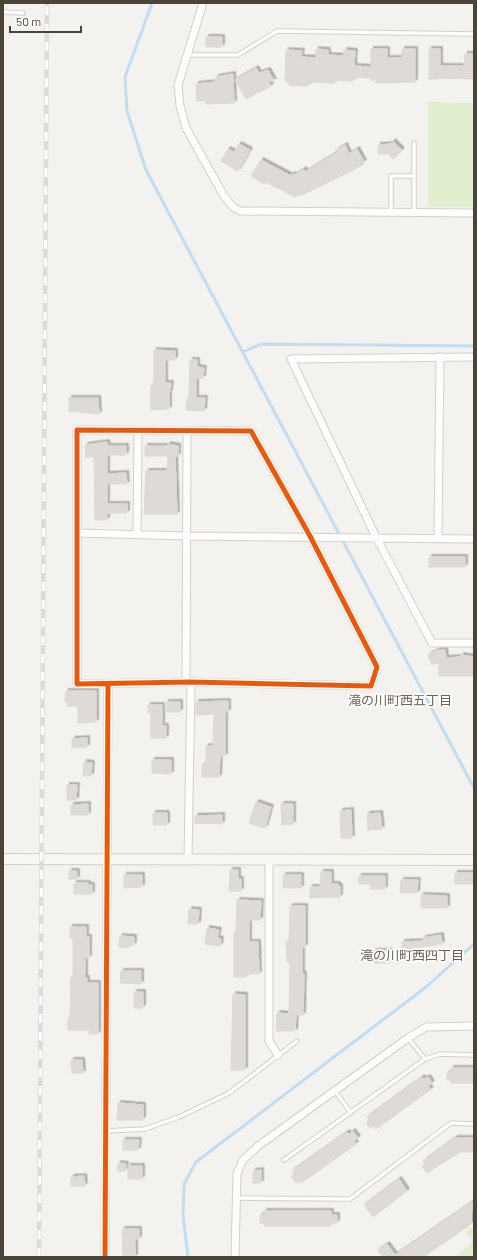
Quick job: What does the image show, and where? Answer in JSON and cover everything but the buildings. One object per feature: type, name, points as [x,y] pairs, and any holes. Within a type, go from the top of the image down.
[{"type":"street","points":[[203,3],[178,84],[180,106],[186,128],[224,196],[233,207],[240,211],[474,213]]},
{"type":"street","points":[[438,539],[440,357]]},
{"type":"street","points":[[474,357],[291,359],[376,537],[432,643],[474,643]]},
{"type":"street","points":[[77,430],[138,431],[251,432],[310,536],[377,667],[371,686],[188,682],[108,685],[77,684],[77,430]]},
{"type":"street","points":[[137,534],[138,431]]},
{"type":"street","points":[[187,431],[188,859]]},
{"type":"street","points":[[78,533],[187,536],[310,536],[474,539]]},
{"type":"street","points":[[105,1257],[108,685]]},
{"type":"street","points":[[3,859],[474,860]]},
{"type":"street","points":[[270,860],[269,1041],[278,1055]]},
{"type":"street","points":[[234,1257],[237,1174],[243,1160],[258,1146],[408,1038],[426,1027],[474,1026]]},
{"type":"lane","points":[[3,12],[23,13]]},
{"type":"lane","points":[[186,55],[238,55],[277,31],[474,34]]},
{"type":"lane","points":[[414,143],[414,212]]},
{"type":"lane","points":[[391,212],[391,176],[414,176]]},
{"type":"lane","points":[[408,1038],[425,1059]]},
{"type":"lane","points":[[106,1131],[145,1129],[179,1117],[229,1093],[297,1041]]},
{"type":"lane","points":[[284,1160],[425,1059],[440,1054],[474,1055]]},
{"type":"lane","points":[[335,1092],[351,1113]]},
{"type":"lane","points":[[235,1198],[350,1199],[451,1123],[474,1124]]},
{"type":"green space","points":[[428,102],[474,103],[474,207],[428,207]]},
{"type":"green space","points":[[474,1225],[474,1257],[454,1257],[473,1242],[466,1232]]},
{"type":"waterway","points":[[152,3],[125,77],[127,111],[146,170],[474,788]]},
{"type":"waterway","points":[[243,352],[261,344],[474,346]]},
{"type":"waterway","points":[[188,1257],[183,1215],[184,1184],[196,1162],[426,987],[474,944]]},
{"type":"railway","points":[[39,1257],[47,3]]},
{"type":"cycle path","points":[[77,430],[251,431],[310,536],[377,667],[371,686],[191,682],[77,684],[77,430]]},
{"type":"cycle path","points":[[105,1257],[108,685]]},
{"type":"district","name":"滝の川町西五丁目","points":[[400,700]]},
{"type":"district","name":"滝の川町西四丁目","points":[[412,955]]}]
